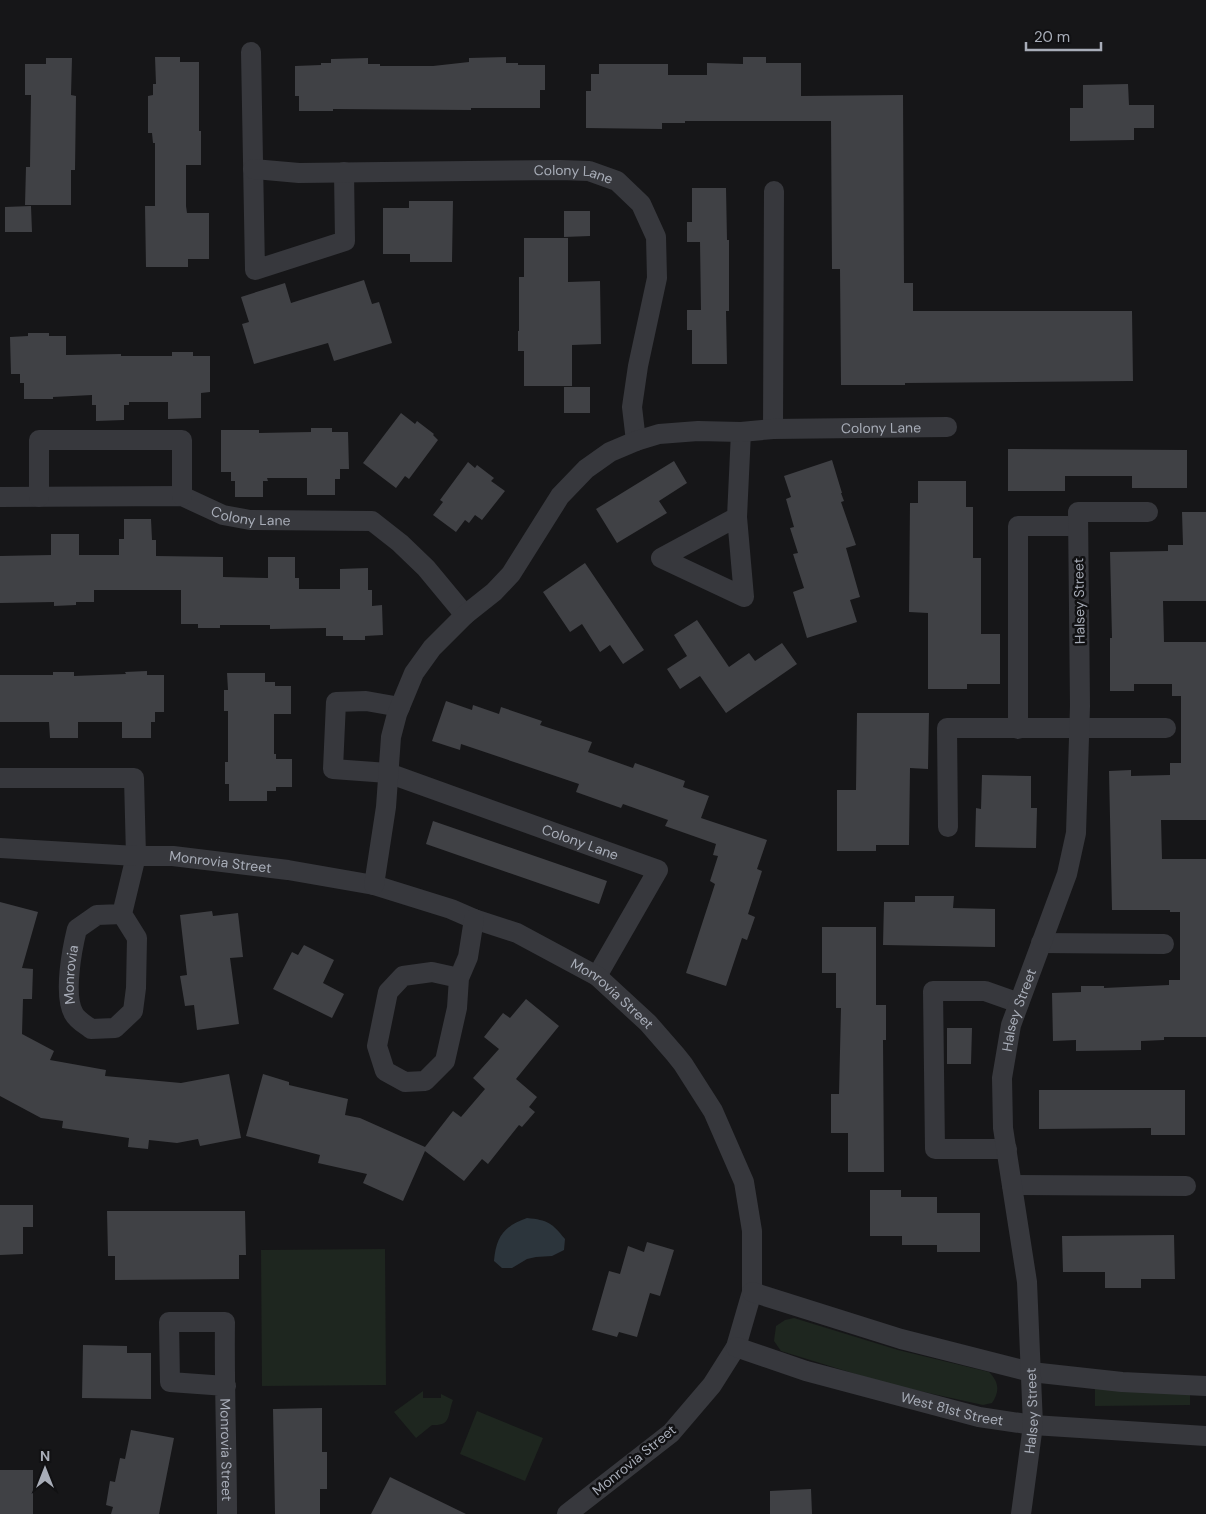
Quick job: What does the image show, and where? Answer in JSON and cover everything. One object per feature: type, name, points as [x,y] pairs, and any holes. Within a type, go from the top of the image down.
[{"type":"street","points":[[251,52],[255,270],[346,241],[344,172]]},
{"type":"street","name":"Colony Lane","points":[[253,169],[299,173],[560,170],[589,172],[617,182],[641,204],[656,237],[657,278],[638,366],[632,407],[636,441]]},
{"type":"street","points":[[773,429],[774,191]]},
{"type":"street","name":"Colony Lane","points":[[374,885],[386,807],[391,736],[414,673],[432,648],[465,615],[494,592],[511,574],[560,496],[586,469],[610,452],[659,434],[698,431],[741,432],[773,429],[947,427]]},
{"type":"street","points":[[737,517],[661,558],[744,597],[737,517],[741,432]]},
{"type":"street","points":[[39,497],[39,440],[182,440],[182,496]]},
{"type":"street","name":"Colony Lane","points":[[0,497],[182,496],[222,515],[250,520],[372,521],[400,543],[426,568],[465,615]]},
{"type":"street","points":[[1018,729],[1018,526],[1148,512]]},
{"type":"street","name":"Halsey Street","points":[[1021,1514],[1033,1425],[1031,1372],[1027,1282],[1003,1128],[1002,1078],[1011,1025],[1067,874],[1076,833],[1080,729],[1078,519]]},
{"type":"street","points":[[388,773],[333,769],[336,702],[366,701],[400,707]]},
{"type":"street","points":[[948,827],[947,728],[1166,728]]},
{"type":"street","name":"Colony Lane","points":[[388,773],[658,870],[597,976]]},
{"type":"street","points":[[0,778],[134,778],[136,856],[122,914]]},
{"type":"street","name":"Monrovia Street","points":[[0,848],[136,856],[173,856],[228,862],[374,885],[451,909],[474,919],[517,933],[597,976],[648,1023],[683,1064],[714,1111],[744,1182],[752,1232],[752,1292],[736,1347],[712,1385],[671,1433],[567,1514]]},
{"type":"street","name":"Monrovia","points":[[122,914],[138,938],[133,1011],[115,1028],[91,1029],[74,1014],[69,994],[71,954],[77,930],[97,915],[122,914]]},
{"type":"street","points":[[459,978],[432,972],[404,976],[388,992],[377,1046],[384,1071],[405,1082],[425,1081],[445,1061],[457,1008],[459,978],[468,958],[474,919]]},
{"type":"street","points":[[1041,943],[1164,944]]},
{"type":"street","points":[[1006,1149],[935,1149],[933,991],[985,991],[1019,1003]]},
{"type":"street","points":[[1012,1185],[1186,1186]]},
{"type":"street","points":[[752,1292],[901,1339],[1031,1372],[1122,1382],[1206,1386]]},
{"type":"street","name":"West 81st Street","points":[[736,1347],[806,1371],[980,1417],[1033,1425],[1206,1436]]},
{"type":"street","name":"Monrovia Street","points":[[226,1386],[227,1514]]},
{"type":"shaded area","points":[[527,1218],[545,1221],[557,1229],[565,1239],[564,1250],[552,1256],[527,1259],[512,1268],[502,1268],[494,1261],[499,1239],[512,1225]]},
{"type":"shaded area","points":[[385,1249],[386,1385],[262,1386],[261,1250]]},
{"type":"shaded area","points":[[794,1318],[898,1350],[989,1372],[995,1379],[996,1394],[992,1403],[983,1405],[888,1384],[781,1351],[774,1341],[776,1326],[785,1320]]},
{"type":"shaded area","points":[[1095,1388],[1190,1392],[1190,1405],[1095,1406]]},
{"type":"shaded area","points":[[423,1391],[423,1398],[441,1398],[441,1394],[453,1400],[446,1421],[443,1424],[432,1425],[416,1438],[394,1412]]},
{"type":"shaded area","points":[[477,1411],[543,1438],[525,1481],[460,1454]]},
{"type":"building","points":[[155,57],[180,57],[180,62],[199,62],[201,165],[186,165],[186,206],[187,213],[209,213],[209,259],[188,259],[188,267],[146,267],[145,206],[155,206],[155,143],[153,143],[152,133],[148,133],[148,96],[153,95],[153,84],[156,84]]},
{"type":"building","points":[[506,57],[506,63],[545,65],[545,90],[540,90],[540,108],[471,108],[471,110],[333,109],[333,111],[299,111],[299,96],[295,96],[295,66],[321,65],[321,63],[331,63],[331,59],[368,58],[368,64],[380,64],[380,66],[433,66],[469,62],[469,58]]},
{"type":"building","points":[[743,57],[766,57],[766,63],[801,63],[801,96],[903,95],[904,283],[913,283],[913,311],[1132,311],[1133,381],[841,385],[840,269],[832,269],[831,121],[685,121],[685,123],[662,123],[662,129],[586,128],[586,91],[591,91],[591,74],[599,74],[599,64],[668,64],[668,75],[707,75],[707,63],[743,64]]},
{"type":"building","points":[[46,58],[72,58],[71,95],[76,96],[75,170],[71,170],[71,205],[25,205],[26,167],[30,167],[31,95],[25,95],[25,64],[46,64]]},
{"type":"building","points":[[1128,84],[1129,105],[1154,105],[1154,128],[1134,128],[1134,140],[1070,141],[1070,108],[1083,108],[1083,85]]},
{"type":"building","points":[[692,188],[726,188],[727,240],[729,240],[729,311],[726,311],[727,364],[692,364],[692,330],[687,330],[687,310],[701,310],[700,242],[687,242],[687,222],[692,222]]},
{"type":"building","points":[[409,201],[453,201],[452,262],[410,262],[410,254],[383,254],[383,208],[409,208]]},
{"type":"building","points":[[31,206],[32,232],[5,232],[5,207]]},
{"type":"building","points":[[564,211],[590,211],[590,236],[564,237]]},
{"type":"building","points":[[524,238],[568,238],[568,282],[600,281],[601,344],[572,345],[572,386],[524,386],[524,351],[518,351],[518,331],[519,277],[524,277]]},
{"type":"building","points":[[364,280],[372,304],[379,302],[392,343],[334,361],[328,343],[254,364],[242,324],[249,322],[241,297],[285,283],[291,303]]},
{"type":"building","points":[[28,333],[49,333],[49,336],[66,336],[66,355],[121,354],[121,356],[172,356],[172,352],[193,352],[193,356],[210,356],[210,392],[201,393],[201,418],[168,419],[168,402],[129,402],[129,405],[124,405],[124,420],[96,421],[96,405],[92,405],[92,395],[53,397],[53,399],[24,399],[24,383],[20,383],[20,374],[11,374],[10,337],[28,336]]},
{"type":"building","points":[[564,387],[590,387],[590,413],[564,413]]},
{"type":"building","points":[[401,413],[415,424],[417,421],[434,434],[438,440],[409,479],[405,476],[396,488],[363,463]]},
{"type":"building","points":[[311,428],[332,428],[332,432],[348,432],[349,469],[340,469],[340,479],[335,479],[335,495],[307,495],[307,478],[267,478],[268,481],[263,481],[263,497],[235,497],[235,481],[231,481],[231,472],[221,472],[221,430],[259,430],[259,433],[311,432]]},
{"type":"building","points":[[1008,449],[1187,450],[1187,488],[1132,488],[1132,476],[1065,476],[1065,491],[1008,491]]},
{"type":"building","points":[[832,460],[844,501],[841,502],[856,545],[846,548],[860,597],[850,600],[857,622],[807,638],[793,592],[804,588],[793,554],[798,553],[790,528],[794,527],[786,499],[791,497],[784,476]]},
{"type":"building","points":[[674,461],[687,483],[659,501],[667,513],[617,543],[596,509]]},
{"type":"building","points":[[468,462],[475,468],[477,465],[494,478],[491,481],[505,491],[482,520],[475,515],[469,523],[465,520],[456,532],[433,515],[443,502],[440,500]]},
{"type":"building","points":[[918,481],[966,481],[966,507],[973,507],[973,558],[981,558],[981,634],[1000,634],[1000,684],[967,684],[967,689],[928,689],[928,613],[909,612],[910,503],[918,503]]},
{"type":"building","points":[[1182,512],[1206,512],[1206,601],[1163,601],[1164,642],[1206,642],[1206,820],[1161,820],[1162,859],[1206,859],[1206,1037],[1164,1037],[1164,1040],[1141,1041],[1141,1050],[1076,1051],[1076,1040],[1053,1041],[1052,993],[1081,992],[1081,986],[1104,986],[1104,988],[1169,985],[1169,980],[1180,980],[1180,912],[1170,912],[1170,910],[1112,910],[1109,771],[1131,770],[1131,776],[1170,775],[1170,763],[1181,763],[1181,696],[1172,696],[1172,684],[1134,684],[1134,691],[1110,691],[1110,638],[1112,638],[1110,552],[1168,551],[1168,545],[1183,545]]},
{"type":"building","points":[[124,519],[151,519],[152,540],[156,540],[156,556],[223,557],[223,577],[268,578],[268,557],[295,557],[295,578],[299,578],[299,589],[340,589],[340,569],[368,568],[368,590],[372,590],[372,606],[382,605],[383,635],[365,636],[365,640],[343,640],[343,636],[326,636],[326,628],[270,629],[270,625],[220,625],[220,628],[198,628],[198,624],[181,624],[181,590],[94,590],[94,602],[76,602],[76,605],[54,606],[54,602],[0,603],[0,556],[51,555],[51,534],[79,534],[79,555],[119,555],[119,539],[124,539]]},
{"type":"building","points":[[585,563],[644,650],[623,664],[610,645],[600,652],[582,624],[570,632],[543,592]]},
{"type":"building","points":[[697,620],[729,667],[749,653],[755,661],[782,643],[797,664],[726,713],[700,676],[680,689],[667,669],[687,656],[674,635]]},
{"type":"building","points":[[147,671],[147,675],[164,675],[164,712],[155,712],[155,722],[151,722],[151,738],[122,738],[122,722],[78,722],[78,738],[50,738],[49,722],[0,722],[0,675],[53,675],[53,672],[74,672],[74,676],[126,674],[125,672]]},
{"type":"building","points":[[227,673],[265,673],[265,682],[275,682],[275,686],[291,686],[291,714],[274,714],[274,754],[276,754],[276,759],[292,759],[292,787],[276,787],[276,791],[267,791],[267,801],[229,801],[229,784],[225,784],[225,762],[228,762],[228,711],[224,711],[224,690],[228,690]]},
{"type":"building","points":[[446,701],[472,710],[473,705],[499,714],[501,707],[542,721],[540,725],[592,742],[588,752],[633,768],[635,763],[685,781],[683,787],[709,796],[701,818],[767,840],[757,869],[762,871],[748,914],[755,917],[747,940],[742,938],[726,986],[686,973],[715,884],[710,881],[718,856],[713,855],[716,844],[665,826],[668,820],[623,804],[621,808],[576,792],[579,784],[461,744],[460,750],[432,741]]},
{"type":"building","points":[[857,713],[929,713],[928,769],[910,768],[909,845],[876,845],[876,851],[837,851],[837,790],[856,790]]},
{"type":"building","points":[[982,775],[1031,776],[1031,808],[1037,808],[1036,848],[975,847],[976,808],[981,809]]},
{"type":"building","points":[[433,821],[607,881],[599,904],[426,844]]},
{"type":"building","points":[[915,896],[954,896],[953,908],[995,909],[995,947],[883,945],[884,902],[915,902]]},
{"type":"building","points":[[0,902],[38,912],[22,968],[33,969],[32,999],[23,999],[22,1034],[54,1051],[50,1060],[106,1070],[105,1076],[181,1083],[229,1074],[241,1138],[200,1146],[198,1139],[177,1143],[149,1140],[148,1149],[128,1147],[129,1138],[62,1128],[63,1121],[41,1118],[0,1096]]},
{"type":"building","points":[[212,911],[213,916],[238,913],[243,957],[230,958],[239,1024],[197,1030],[194,1005],[185,1006],[180,976],[187,975],[180,915]]},
{"type":"building","points":[[822,927],[876,927],[876,1005],[886,1005],[886,1040],[883,1040],[884,1172],[848,1172],[848,1133],[831,1133],[831,1094],[839,1094],[841,1008],[836,1008],[836,973],[822,973]]},
{"type":"building","points":[[304,945],[334,960],[323,983],[344,994],[332,1018],[273,989],[292,952],[298,955]]},
{"type":"building","points":[[526,999],[559,1026],[516,1079],[537,1097],[529,1107],[535,1112],[522,1127],[519,1125],[488,1164],[482,1159],[464,1181],[425,1151],[403,1201],[363,1183],[367,1174],[318,1163],[320,1155],[246,1136],[263,1074],[289,1082],[289,1085],[348,1099],[345,1115],[360,1118],[425,1147],[453,1111],[461,1117],[485,1089],[473,1078],[499,1049],[484,1037],[503,1013],[510,1018]]},
{"type":"building","points":[[947,1028],[972,1028],[971,1064],[947,1064]]},
{"type":"building","points":[[1039,1090],[1185,1090],[1185,1135],[1151,1135],[1151,1128],[1039,1129]]},
{"type":"building","points":[[870,1190],[901,1190],[901,1197],[937,1197],[937,1213],[980,1213],[980,1252],[937,1252],[937,1245],[902,1245],[902,1236],[870,1236]]},
{"type":"building","points":[[0,1205],[33,1205],[33,1227],[23,1227],[23,1254],[0,1255]]},
{"type":"building","points":[[107,1211],[245,1211],[246,1255],[239,1255],[239,1279],[115,1280],[115,1256],[108,1256]]},
{"type":"building","points":[[1174,1235],[1175,1279],[1141,1279],[1141,1288],[1105,1288],[1105,1272],[1063,1272],[1062,1236]]},
{"type":"building","points":[[647,1242],[674,1250],[660,1296],[650,1293],[637,1337],[619,1332],[617,1337],[592,1330],[609,1271],[620,1274],[628,1246],[644,1252]]},
{"type":"building","points":[[83,1345],[127,1346],[127,1353],[151,1353],[151,1399],[82,1398]]},
{"type":"building","points":[[322,1408],[322,1452],[327,1452],[327,1489],[320,1489],[320,1514],[275,1514],[273,1409]]},
{"type":"building","points":[[131,1430],[174,1438],[159,1514],[111,1514],[113,1507],[106,1505],[110,1481],[115,1482],[120,1458],[125,1459]]},
{"type":"building","points":[[0,1470],[33,1470],[33,1514],[0,1514]]},
{"type":"building","points":[[390,1477],[466,1514],[371,1514]]},
{"type":"building","points":[[811,1489],[812,1514],[770,1514],[770,1491]]}]
